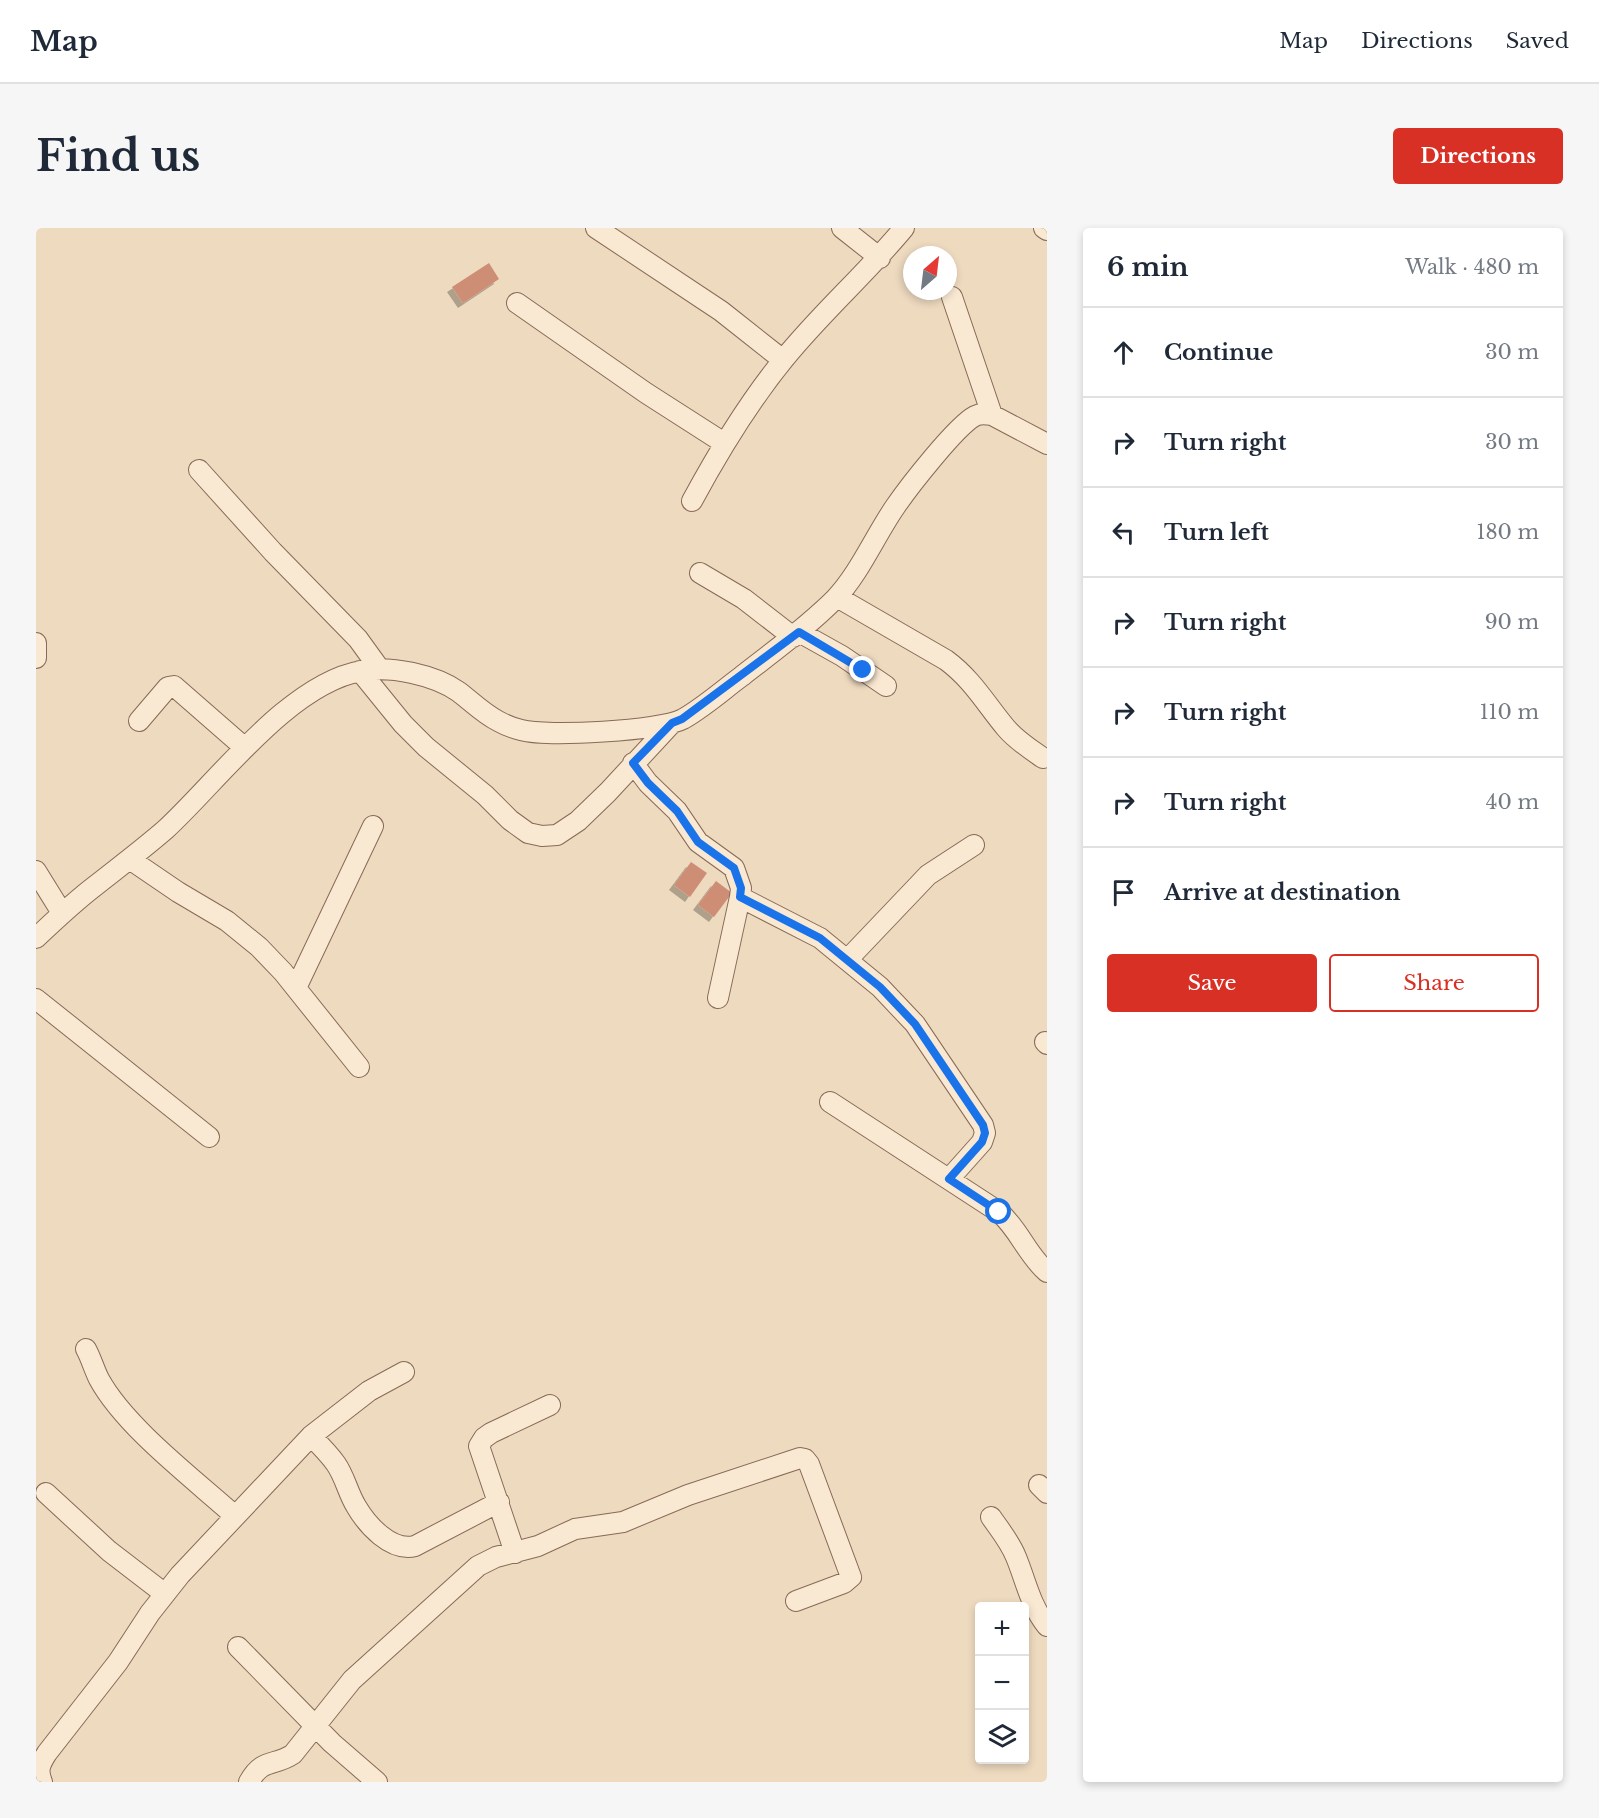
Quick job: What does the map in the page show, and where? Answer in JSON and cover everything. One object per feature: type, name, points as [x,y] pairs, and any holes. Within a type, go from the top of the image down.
[{"type":"street","points":[[596,228],[721,311],[783,360]]},
{"type":"street","points":[[842,228],[879,258]]},
{"type":"street","points":[[692,501],[724,442],[783,360],[825,312],[879,258],[904,228]]},
{"type":"street","points":[[953,300],[992,415]]},
{"type":"street","points":[[517,303],[646,393],[724,442]]},
{"type":"street","points":[[36,938],[95,885],[131,860],[168,827],[245,748],[294,704],[340,676],[379,668],[429,677],[444,683],[497,720],[522,730],[542,732],[620,730],[672,723],[691,713],[796,634],[837,597],[896,505],[956,432],[976,416],[984,413],[992,415],[1047,444]]},
{"type":"street","points":[[199,470],[273,552],[358,639],[379,668]]},
{"type":"street","points":[[700,573],[796,634],[842,656],[886,686]]},
{"type":"street","points":[[837,597],[963,672],[1007,729],[1021,743],[1043,758]]},
{"type":"street","points":[[36,643],[36,658]]},
{"type":"street","points":[[360,671],[397,717],[426,747],[485,795],[510,820],[528,833],[542,836],[557,835],[578,821],[672,723]]},
{"type":"street","points":[[139,721],[168,687],[174,686],[245,748]]},
{"type":"street","points":[[633,763],[648,783],[677,811],[698,842],[734,868],[741,888],[740,897],[718,998]]},
{"type":"street","points":[[296,988],[374,826]]},
{"type":"street","points":[[848,959],[928,875],[974,845]]},
{"type":"street","points":[[131,860],[241,931],[267,955],[296,988],[359,1066]]},
{"type":"street","points":[[36,872],[62,913]]},
{"type":"street","points":[[740,897],[820,938],[848,959],[901,1007],[915,1024],[983,1125],[985,1133],[982,1142],[949,1179]]},
{"type":"street","points":[[36,999],[208,1137]]},
{"type":"street","points":[[830,1102],[1006,1218],[1034,1260],[1047,1272]]},
{"type":"street","points":[[86,1349],[99,1379],[118,1405],[147,1437],[236,1516]]},
{"type":"street","points":[[42,1782],[38,1773],[41,1749],[118,1662],[180,1575],[311,1436],[369,1391],[404,1372]]},
{"type":"street","points":[[515,1553],[479,1446],[480,1442],[491,1433],[550,1405]]},
{"type":"street","points":[[311,1436],[336,1464],[357,1507],[367,1521],[400,1547],[415,1546],[499,1502]]},
{"type":"street","points":[[249,1782],[260,1767],[293,1754],[352,1680],[468,1575],[488,1560],[538,1546],[575,1528],[623,1522],[688,1495],[794,1458],[800,1458],[805,1459],[808,1464],[851,1577],[844,1583],[796,1601]]},
{"type":"street","points":[[46,1493],[109,1551],[165,1594]]},
{"type":"street","points":[[991,1516],[1010,1543],[1031,1600],[1047,1626]]},
{"type":"street","points":[[238,1647],[332,1743],[377,1782]]},
{"type":"building","points":[[489,263],[499,279],[463,303],[452,287]]},
{"type":"building","points":[[691,862],[707,873],[690,897],[674,885]]},
{"type":"building","points":[[716,881],[732,893],[714,917],[698,905]]},
{"type":"route","points":[[863,670],[799,632],[682,719],[672,723],[633,763],[648,783],[677,811],[698,842],[734,868],[741,888],[740,897],[820,938],[880,987],[915,1024],[983,1125],[985,1133],[982,1142],[949,1179],[999,1212]]}]
